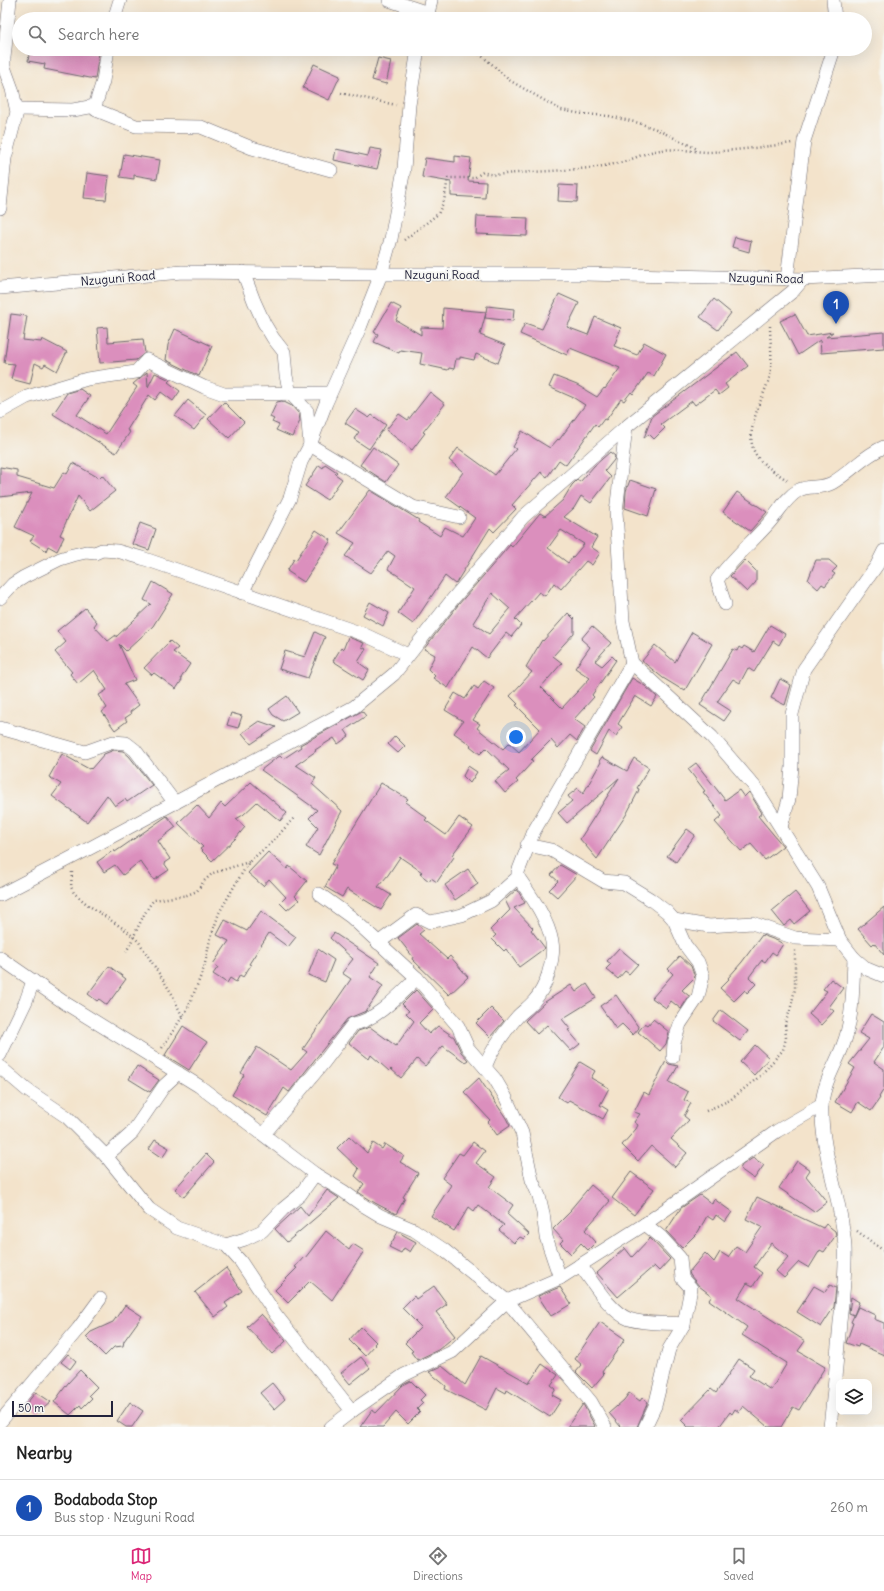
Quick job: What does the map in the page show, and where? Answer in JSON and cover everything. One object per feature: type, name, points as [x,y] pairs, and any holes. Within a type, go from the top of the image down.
[{"type":"street","points":[[0,208],[5,158],[17,109],[2,58],[10,0]]},
{"type":"street","points":[[116,12],[120,0]]},
{"type":"street","points":[[389,0],[418,12]]},
{"type":"street","points":[[428,12],[430,0]]},
{"type":"street","points":[[833,0],[834,12]]},
{"type":"street","points":[[107,56],[103,80],[95,106],[96,110],[136,126],[201,127],[252,148],[331,170]]},
{"type":"street","points":[[242,592],[290,498],[301,462],[310,445],[330,393],[361,325],[381,274],[391,239],[404,169],[409,105],[417,56]]},
{"type":"street","points":[[787,279],[804,141],[832,56]]},
{"type":"street","points":[[17,109],[73,110],[95,106]]},
{"type":"street","name":"Nzuguni Road","points":[[0,288],[182,272],[584,274],[787,279],[884,275]]},
{"type":"street","points":[[244,272],[254,301],[264,323],[284,352],[286,376],[290,393],[306,411],[310,445]]},
{"type":"street","points":[[0,895],[354,707],[394,674],[452,600],[523,517],[626,427],[793,291],[803,279]]},
{"type":"street","points":[[0,412],[27,397],[88,379],[136,372],[147,360],[204,387],[224,394],[330,393]]},
{"type":"street","points":[[626,427],[616,512],[623,621],[632,663],[712,737],[756,787],[818,887],[840,940],[854,958],[866,969],[884,976]]},
{"type":"street","points":[[310,445],[413,507],[459,517]]},
{"type":"street","points":[[725,604],[717,580],[731,562],[770,522],[789,497],[801,489],[831,484],[871,452],[884,447]]},
{"type":"street","points":[[0,598],[13,584],[40,568],[60,559],[86,552],[95,553],[102,550],[117,551],[142,558],[363,634],[408,656]]},
{"type":"street","points":[[781,827],[789,799],[792,767],[792,714],[804,668],[877,565],[884,551]]},
{"type":"street","points":[[485,1067],[493,1049],[518,1015],[534,1002],[543,989],[552,962],[553,943],[549,929],[539,910],[518,878],[518,872],[537,825],[632,663]]},
{"type":"street","points":[[0,728],[85,752],[113,742],[126,743],[135,750],[175,803]]},
{"type":"street","points":[[528,845],[550,850],[603,881],[624,883],[650,899],[667,912],[674,920],[685,945],[698,962],[703,976],[698,997],[680,1024],[674,1043],[673,1057]]},
{"type":"street","points":[[378,943],[416,915],[430,922],[462,915],[491,901],[518,878]]},
{"type":"street","points":[[319,894],[351,918],[418,978],[458,1026],[468,1048],[495,1079],[505,1096],[522,1133],[532,1180],[539,1196],[543,1213],[546,1237],[560,1278]]},
{"type":"street","points":[[674,920],[709,926],[752,923],[795,938],[840,940]]},
{"type":"street","points":[[0,958],[65,1003],[199,1086],[315,1174],[381,1216],[414,1230],[444,1250],[507,1301],[590,1402],[605,1427]]},
{"type":"street","points":[[830,1427],[844,1280],[845,1247],[842,1220],[825,1146],[822,1105],[824,1086],[839,1056],[847,1034],[852,1005],[854,958]]},
{"type":"street","points":[[264,1134],[324,1062],[353,1024],[362,1023],[371,1017],[418,978]]},
{"type":"street","points":[[0,1055],[26,1001],[33,981]]},
{"type":"street","points":[[0,1067],[27,1090],[67,1117],[106,1156],[148,1209],[177,1228],[226,1245],[241,1262],[276,1315],[352,1410]]},
{"type":"street","points":[[106,1156],[132,1133],[164,1086],[178,1073]]},
{"type":"street","points":[[330,1427],[352,1410],[404,1376],[452,1352],[507,1301],[560,1278],[580,1266],[644,1224],[759,1142],[822,1105]]},
{"type":"street","points":[[226,1245],[245,1239],[262,1230],[283,1209],[300,1195],[315,1174]]},
{"type":"street","points":[[644,1224],[661,1237],[680,1258],[682,1278],[691,1288],[684,1324],[669,1349],[655,1406],[646,1427]]},
{"type":"street","points":[[580,1266],[620,1314],[630,1319],[641,1321],[684,1324]]},
{"type":"street","points":[[0,1422],[78,1330],[100,1299]]},
{"type":"path","points":[[482,56],[494,65],[509,80],[561,110],[583,114],[609,116],[639,123],[656,129],[700,150]]},
{"type":"path","points":[[341,93],[396,105],[409,105]]},
{"type":"path","points":[[403,241],[438,214],[444,201],[448,178],[474,178],[483,172],[491,175],[581,170],[620,163],[639,155],[660,150],[679,149],[709,152],[804,141]]},
{"type":"path","points":[[774,320],[770,325],[770,374],[754,418],[752,440],[754,451],[765,465],[801,489]]},
{"type":"path","points":[[155,1059],[188,1008],[204,968],[210,940],[219,913],[249,862],[268,846],[295,817]]},
{"type":"path","points":[[72,858],[71,887],[74,893],[134,938],[150,958],[172,994],[182,1016]]},
{"type":"path","points":[[126,952],[147,908],[154,900],[186,895],[197,891],[204,881],[213,873],[249,862]]},
{"type":"path","points":[[706,1111],[730,1100],[759,1077],[785,1046],[785,1023],[790,1011],[794,989],[795,938]]},
{"type":"path","points":[[842,1220],[884,1251]]},
{"type":"building","points":[[29,56],[99,56],[95,79],[44,69],[45,64],[28,61]]},
{"type":"building","points":[[378,58],[391,61],[386,84],[372,80]]},
{"type":"building","points":[[314,64],[340,76],[329,100],[303,88]]},
{"type":"building","points":[[370,148],[382,150],[377,169],[334,160],[336,149],[368,156]]},
{"type":"building","points":[[124,154],[160,160],[157,179],[134,175],[134,179],[120,177]]},
{"type":"building","points":[[455,156],[471,158],[468,181],[486,182],[485,198],[451,196],[451,182],[422,177],[425,158],[455,162]]},
{"type":"building","points":[[87,173],[109,176],[106,200],[84,198]]},
{"type":"building","points":[[559,185],[578,186],[577,202],[558,201]]},
{"type":"building","points":[[477,216],[528,218],[527,236],[476,234]]},
{"type":"building","points":[[735,237],[751,241],[749,252],[732,247]]},
{"type":"building","points":[[559,294],[579,303],[567,327],[588,335],[595,317],[621,328],[614,346],[637,355],[644,342],[666,354],[654,376],[648,373],[633,394],[631,392],[624,401],[621,399],[606,420],[604,419],[598,427],[595,424],[566,465],[559,460],[547,477],[541,472],[512,505],[516,509],[494,532],[490,528],[456,583],[455,584],[445,576],[413,624],[398,613],[415,587],[388,569],[395,556],[388,551],[371,573],[345,556],[355,543],[338,533],[370,490],[419,520],[418,522],[440,536],[445,527],[463,536],[475,518],[446,497],[463,472],[449,460],[458,448],[495,475],[516,449],[513,447],[522,431],[550,448],[558,439],[559,440],[585,405],[574,398],[549,387],[554,376],[577,385],[597,397],[604,388],[605,389],[620,368],[570,348],[567,355],[520,334],[525,323],[542,329]]},
{"type":"building","points":[[714,299],[731,313],[718,330],[700,317]]},
{"type":"building","points":[[391,303],[401,308],[396,320],[421,335],[421,327],[442,328],[443,308],[486,312],[487,306],[514,309],[513,321],[485,318],[486,313],[480,335],[505,345],[498,363],[476,354],[474,360],[460,357],[460,359],[456,359],[454,369],[449,368],[448,370],[420,364],[422,353],[400,350],[399,353],[374,342],[378,334],[374,332]]},
{"type":"building","points":[[11,314],[27,316],[23,340],[41,342],[42,339],[67,352],[57,371],[45,364],[43,367],[35,363],[30,384],[11,379],[15,364],[4,363]]},
{"type":"building","points":[[795,314],[807,336],[833,332],[826,337],[884,332],[884,348],[821,353],[820,340],[798,355],[780,321]]},
{"type":"building","points":[[107,327],[108,342],[143,339],[145,353],[136,360],[100,363],[97,328]]},
{"type":"building","points":[[175,329],[212,346],[199,376],[166,360],[168,345]]},
{"type":"building","points":[[737,352],[748,366],[725,384],[728,388],[719,395],[715,390],[695,405],[692,401],[661,424],[665,428],[654,439],[649,434],[644,438],[652,416]]},
{"type":"building","points":[[147,372],[148,387],[155,373],[170,380],[168,382],[180,391],[173,401],[161,392],[155,400],[149,395],[127,430],[130,432],[116,453],[53,414],[67,393],[80,389],[90,396],[77,415],[106,434],[137,387],[133,384]]},
{"type":"building","points":[[430,392],[445,404],[423,432],[425,433],[412,450],[386,430],[399,414],[408,420]]},
{"type":"building","points":[[188,400],[206,415],[194,430],[175,416]]},
{"type":"building","points":[[282,401],[292,406],[299,414],[300,421],[292,437],[276,430],[279,425],[272,422],[274,419],[270,417],[277,402]]},
{"type":"building","points":[[224,402],[244,422],[229,438],[208,419]]},
{"type":"building","points":[[355,409],[369,418],[372,415],[386,425],[369,449],[354,439],[359,432],[345,423]]},
{"type":"building","points":[[373,447],[398,465],[386,482],[360,465]]},
{"type":"building","points":[[610,452],[615,456],[614,460],[605,471],[611,477],[591,503],[581,496],[574,508],[564,517],[597,537],[591,547],[600,553],[592,565],[586,561],[561,589],[554,583],[545,596],[539,592],[515,619],[521,625],[511,637],[506,633],[487,658],[473,647],[448,688],[433,678],[435,676],[428,669],[435,655],[424,649],[458,605],[510,545],[512,547],[540,513],[545,516],[563,500],[572,485],[577,480],[580,482],[594,466]],"holes":[[[561,530],[584,544],[568,563],[548,548]],[[492,593],[510,609],[489,634],[473,623]]]},
{"type":"building","points":[[73,463],[99,478],[102,475],[115,491],[90,511],[78,496],[60,535],[64,537],[57,551],[48,546],[46,551],[30,541],[34,536],[15,527],[32,493],[0,497],[0,467],[17,470],[17,477],[54,488],[64,472],[67,474]]},
{"type":"building","points":[[325,464],[337,472],[335,474],[342,479],[327,500],[305,486],[319,465],[323,468]]},
{"type":"building","points":[[630,480],[656,489],[648,516],[625,508],[626,491]]},
{"type":"building","points":[[737,492],[767,512],[750,531],[723,512]]},
{"type":"building","points":[[140,523],[156,529],[149,550],[132,544]]},
{"type":"building","points":[[316,530],[331,540],[304,582],[287,571],[294,559],[296,560]]},
{"type":"building","points":[[745,560],[756,571],[756,582],[747,592],[730,576]]},
{"type":"building","points":[[816,560],[829,560],[837,567],[832,572],[835,574],[825,586],[822,584],[818,589],[808,580]]},
{"type":"building","points":[[153,582],[173,594],[153,626],[126,651],[119,644],[135,680],[124,684],[139,705],[125,718],[127,721],[115,730],[102,712],[107,708],[99,695],[107,690],[94,670],[78,684],[70,674],[72,672],[55,652],[66,642],[57,631],[85,608],[97,622],[94,626],[108,641],[116,635],[116,637],[151,604],[144,600]]},
{"type":"building","points":[[370,602],[389,613],[383,626],[363,615]]},
{"type":"building","points":[[568,613],[574,619],[574,633],[553,656],[562,663],[541,687],[562,708],[590,678],[575,668],[590,647],[581,639],[592,626],[611,643],[595,661],[602,666],[612,656],[616,660],[592,695],[594,697],[574,719],[585,727],[577,741],[570,735],[558,748],[551,740],[531,760],[533,761],[516,780],[518,782],[505,793],[495,781],[509,770],[486,748],[480,754],[470,746],[471,745],[454,733],[463,721],[445,710],[455,693],[465,699],[474,686],[478,689],[484,681],[494,688],[473,720],[480,724],[477,728],[503,749],[509,743],[519,752],[540,729],[516,705],[518,704],[510,696],[532,672],[526,667],[542,640],[543,641]]},
{"type":"building","points":[[770,625],[785,634],[779,645],[773,641],[754,672],[748,668],[740,683],[733,679],[717,702],[731,711],[724,721],[700,705],[733,649],[737,651],[739,647],[742,649],[744,646],[754,652]]},
{"type":"building","points":[[315,632],[325,637],[308,678],[279,669],[285,651],[305,657]]},
{"type":"building","points":[[692,632],[712,644],[685,690],[663,678],[642,661],[655,645],[675,662]]},
{"type":"building","points":[[348,637],[364,643],[362,647],[366,649],[358,662],[369,670],[363,680],[333,661],[341,648],[343,650]]},
{"type":"building","points":[[170,641],[178,648],[173,652],[190,664],[176,689],[154,673],[152,675],[144,668]]},
{"type":"building","points":[[632,678],[645,686],[657,697],[651,706],[635,696],[618,724],[622,727],[616,736],[609,731],[596,755],[590,751]]},
{"type":"building","points":[[780,679],[791,685],[785,705],[771,698]]},
{"type":"building","points":[[287,696],[298,712],[283,721],[273,715],[269,709]]},
{"type":"building","points":[[362,711],[366,716],[345,730],[349,736],[338,744],[334,738],[315,750],[316,751],[296,765],[316,778],[312,784],[342,811],[319,855],[306,847],[318,827],[309,818],[317,810],[261,770],[280,756],[283,759],[301,747],[300,745]]},
{"type":"building","points":[[231,713],[242,716],[238,728],[227,725]]},
{"type":"building","points":[[259,721],[276,727],[251,744],[242,733]]},
{"type":"building","points":[[395,736],[405,746],[398,753],[388,744]]},
{"type":"building","points":[[114,750],[123,751],[129,756],[152,785],[127,802],[125,799],[115,806],[107,795],[87,822],[52,796],[61,784],[49,777],[62,754],[91,769],[104,754]]},
{"type":"building","points":[[602,757],[627,771],[634,758],[649,768],[637,788],[639,789],[638,792],[626,815],[597,859],[580,839],[619,778],[567,823],[558,813],[572,801],[568,796],[578,788],[583,794],[601,762],[599,761]]},
{"type":"building","points":[[696,763],[725,800],[739,790],[744,797],[749,792],[762,813],[758,816],[783,846],[765,860],[751,844],[741,851],[715,822],[722,816],[703,792],[705,791],[688,769]]},
{"type":"building","points":[[468,766],[477,772],[470,783],[463,776]]},
{"type":"building","points":[[251,782],[287,813],[280,821],[257,802],[243,815],[236,819],[245,827],[236,838],[212,861],[200,849],[203,847],[178,823],[197,805],[209,818],[221,803],[225,807]]},
{"type":"building","points":[[381,783],[408,799],[405,802],[427,818],[425,820],[446,835],[459,817],[473,827],[452,855],[454,857],[437,882],[431,878],[429,881],[420,874],[422,872],[400,857],[378,887],[391,895],[381,910],[347,889],[342,897],[325,887],[336,866],[331,864]]},
{"type":"building","points":[[167,816],[176,827],[158,841],[170,859],[164,863],[169,870],[154,880],[140,861],[123,875],[115,865],[104,872],[97,862],[114,850],[115,852]]},
{"type":"building","points":[[687,829],[695,835],[676,862],[667,856]]},
{"type":"building","points":[[268,852],[287,869],[289,866],[307,881],[295,896],[299,900],[287,910],[280,903],[286,897],[269,879],[263,886],[248,873]]},
{"type":"building","points":[[560,865],[577,875],[557,897],[549,890],[558,881],[551,875]]},
{"type":"building","points":[[468,869],[478,884],[455,900],[445,885]]},
{"type":"building","points":[[517,889],[525,903],[514,908],[533,928],[531,930],[545,948],[519,967],[506,949],[504,951],[492,939],[496,935],[490,930],[510,910],[505,900]]},
{"type":"building","points":[[795,892],[810,911],[794,924],[791,920],[784,926],[772,911]]},
{"type":"building","points":[[884,907],[884,955],[874,943],[872,945],[858,929]]},
{"type":"building","points":[[261,911],[296,937],[288,947],[269,933],[249,964],[251,965],[243,977],[240,975],[236,982],[230,978],[227,983],[213,974],[218,967],[213,964],[229,941],[217,935],[225,920],[247,931]]},
{"type":"building","points":[[417,924],[424,930],[419,934],[447,959],[450,956],[468,977],[449,995],[412,959],[413,957],[398,938]]},
{"type":"building","points":[[334,933],[379,963],[370,977],[383,986],[366,1011],[347,1019],[289,1092],[284,1088],[267,1116],[232,1095],[244,1075],[241,1073],[257,1047],[291,1070],[307,1052],[303,1049],[351,979],[342,973],[353,959],[330,938]]},
{"type":"building","points":[[762,935],[783,944],[776,955],[772,952],[765,962],[762,960],[749,977],[756,984],[747,993],[745,990],[734,1001],[720,988],[729,979],[728,978]]},
{"type":"building","points":[[619,948],[638,964],[629,974],[625,971],[618,979],[606,969],[611,964],[607,961]]},
{"type":"building","points":[[318,949],[334,960],[325,982],[308,975]]},
{"type":"building","points":[[680,956],[691,966],[695,977],[682,990],[689,996],[681,1009],[671,1001],[666,1008],[652,998],[673,974],[668,969]]},
{"type":"building","points":[[109,966],[126,979],[107,1005],[99,999],[97,1001],[88,994]]},
{"type":"building","points":[[831,979],[843,988],[829,1007],[834,1011],[821,1025],[809,1014],[827,991],[823,989]]},
{"type":"building","points":[[587,984],[596,998],[562,1019],[570,1029],[568,1030],[580,1044],[571,1051],[547,1025],[537,1034],[525,1021],[545,1002],[571,985],[576,992]]},
{"type":"building","points":[[416,990],[433,1009],[419,1023],[429,1034],[438,1026],[454,1037],[461,1052],[468,1060],[465,1062],[443,1046],[425,1066],[417,1059],[401,1078],[391,1069],[389,1071],[371,1055],[369,1059],[349,1043],[358,1031],[370,1027],[396,1046],[414,1021],[406,1013],[409,1011],[402,1004]]},
{"type":"building","points":[[616,995],[639,1028],[633,1035],[622,1024],[616,1029],[600,1006]]},
{"type":"building","points":[[491,1008],[504,1021],[490,1037],[476,1023]]},
{"type":"building","points":[[721,1010],[748,1031],[740,1041],[713,1021]]},
{"type":"building","points":[[871,1014],[884,1022],[884,1047],[874,1062],[884,1069],[884,1089],[871,1111],[858,1102],[852,1112],[835,1102],[855,1068],[849,1064],[869,1039],[859,1033]]},
{"type":"building","points":[[653,1019],[669,1032],[666,1044],[660,1051],[638,1032],[645,1023],[648,1025]]},
{"type":"building","points":[[183,1026],[207,1042],[189,1070],[165,1055]]},
{"type":"building","points":[[755,1045],[769,1058],[754,1075],[740,1062]]},
{"type":"building","points":[[666,1061],[669,1064],[678,1066],[669,1082],[688,1092],[684,1100],[691,1103],[684,1116],[689,1120],[671,1139],[687,1153],[675,1167],[651,1146],[638,1161],[622,1145],[638,1125],[634,1122],[640,1114],[634,1112],[644,1092],[649,1095]]},
{"type":"building","points":[[580,1062],[595,1071],[591,1078],[609,1088],[600,1105],[608,1110],[603,1119],[569,1100],[567,1103],[558,1097]]},
{"type":"building","points":[[137,1066],[159,1080],[150,1092],[129,1079]]},
{"type":"building","points":[[479,1078],[510,1126],[497,1135],[488,1122],[490,1120],[464,1092]]},
{"type":"building","points":[[349,1136],[367,1153],[373,1143],[382,1149],[385,1144],[404,1156],[400,1162],[418,1173],[403,1197],[405,1198],[396,1214],[358,1192],[364,1184],[355,1176],[359,1169],[337,1148]]},
{"type":"building","points":[[155,1140],[169,1148],[162,1158],[149,1149]]},
{"type":"building","points":[[473,1142],[485,1151],[476,1163],[496,1177],[489,1187],[513,1205],[507,1214],[529,1234],[524,1239],[520,1237],[514,1243],[499,1230],[504,1225],[478,1205],[474,1211],[469,1207],[454,1231],[431,1216],[451,1185],[442,1178],[459,1153],[463,1155]]},
{"type":"building","points":[[206,1154],[214,1162],[184,1197],[175,1189]]},
{"type":"building","points":[[753,1158],[764,1165],[754,1179],[740,1169],[742,1165]]},
{"type":"building","points":[[797,1161],[810,1170],[806,1176],[827,1202],[814,1212],[779,1188]]},
{"type":"building","points":[[631,1172],[654,1189],[634,1215],[612,1198]]},
{"type":"building","points":[[591,1185],[610,1201],[585,1230],[596,1242],[588,1250],[581,1243],[571,1254],[560,1243],[563,1240],[553,1229],[571,1211],[570,1210]]},
{"type":"building","points":[[327,1190],[339,1198],[287,1242],[275,1229],[300,1206],[308,1216]]},
{"type":"building","points":[[700,1195],[712,1204],[714,1199],[732,1212],[725,1222],[716,1215],[713,1220],[707,1216],[698,1232],[682,1248],[666,1231],[681,1208]]},
{"type":"building","points":[[757,1197],[823,1228],[826,1224],[835,1231],[836,1235],[824,1252],[820,1250],[809,1268],[799,1262],[784,1278],[776,1271],[788,1257],[771,1243],[754,1267],[762,1273],[753,1286],[747,1283],[738,1298],[805,1341],[798,1351],[825,1367],[799,1410],[793,1407],[781,1427],[768,1427],[743,1406],[739,1412],[735,1409],[732,1414],[730,1412],[719,1427],[688,1427],[681,1420],[711,1389],[716,1393],[739,1359],[754,1369],[749,1376],[771,1390],[787,1363],[742,1335],[747,1327],[709,1300],[712,1296],[699,1286],[689,1272],[705,1253],[714,1262],[720,1252],[728,1257],[736,1246],[745,1252],[762,1227],[746,1219]]},
{"type":"building","points":[[326,1231],[349,1250],[353,1244],[364,1251],[332,1300],[310,1281],[288,1303],[275,1290],[297,1268],[295,1267],[304,1257],[305,1258]]},
{"type":"building","points":[[398,1232],[416,1242],[410,1252],[404,1248],[401,1253],[389,1247]]},
{"type":"building","points":[[650,1238],[670,1259],[659,1271],[654,1266],[618,1297],[597,1273],[625,1248],[632,1257]]},
{"type":"building","points":[[226,1268],[242,1291],[225,1303],[228,1307],[215,1317],[195,1292]]},
{"type":"building","points":[[830,1285],[836,1288],[834,1307],[821,1327],[797,1312],[814,1286],[825,1292]]},
{"type":"building","points":[[434,1286],[447,1304],[436,1312],[455,1336],[438,1350],[417,1360],[411,1352],[413,1351],[405,1343],[421,1327],[402,1308],[414,1296],[416,1299]]},
{"type":"building","points":[[560,1287],[571,1304],[551,1316],[538,1296]]},
{"type":"building","points":[[851,1297],[859,1302],[854,1315],[849,1313]]},
{"type":"building","points":[[125,1305],[142,1316],[124,1341],[123,1346],[114,1347],[105,1356],[86,1337],[91,1332],[113,1322]]},
{"type":"building","points":[[858,1307],[875,1315],[874,1319],[884,1323],[884,1355],[859,1344],[858,1347],[846,1343],[853,1323],[851,1322]]},
{"type":"building","points":[[261,1314],[286,1341],[272,1354],[247,1327]]},
{"type":"building","points":[[600,1322],[625,1339],[602,1372],[604,1374],[592,1388],[576,1372],[582,1365],[575,1359]]},
{"type":"building","points":[[361,1327],[376,1342],[365,1356],[349,1340]]},
{"type":"building","points":[[68,1354],[76,1361],[70,1369],[61,1362]]},
{"type":"building","points":[[481,1356],[529,1383],[542,1364],[558,1375],[551,1385],[556,1389],[552,1395],[561,1400],[550,1417],[507,1390],[506,1393],[497,1388],[486,1410],[445,1389],[446,1386],[429,1372],[442,1366],[465,1385]]},
{"type":"building","points":[[361,1357],[370,1368],[350,1384],[341,1373]]},
{"type":"building","points":[[80,1370],[97,1387],[89,1395],[92,1398],[82,1408],[80,1405],[70,1415],[54,1402]]},
{"type":"building","points":[[411,1381],[425,1395],[420,1400],[423,1403],[417,1409],[420,1412],[408,1424],[396,1412],[383,1427],[360,1427],[372,1410],[376,1413],[403,1385]]},
{"type":"building","points":[[272,1383],[285,1399],[274,1409],[260,1393]]},
{"type":"building","points":[[36,1392],[51,1402],[38,1413],[26,1404]]},
{"type":"building","points":[[629,1393],[640,1401],[642,1398],[648,1402],[637,1427],[621,1427],[609,1413],[624,1400]]},
{"type":"building","points":[[130,1402],[143,1411],[132,1427],[126,1427],[117,1421]]},
{"type":"building","points":[[583,1404],[595,1426],[567,1427]]},
{"type":"place","name":"Bodaboda Stop","points":[[836,324]]}]
